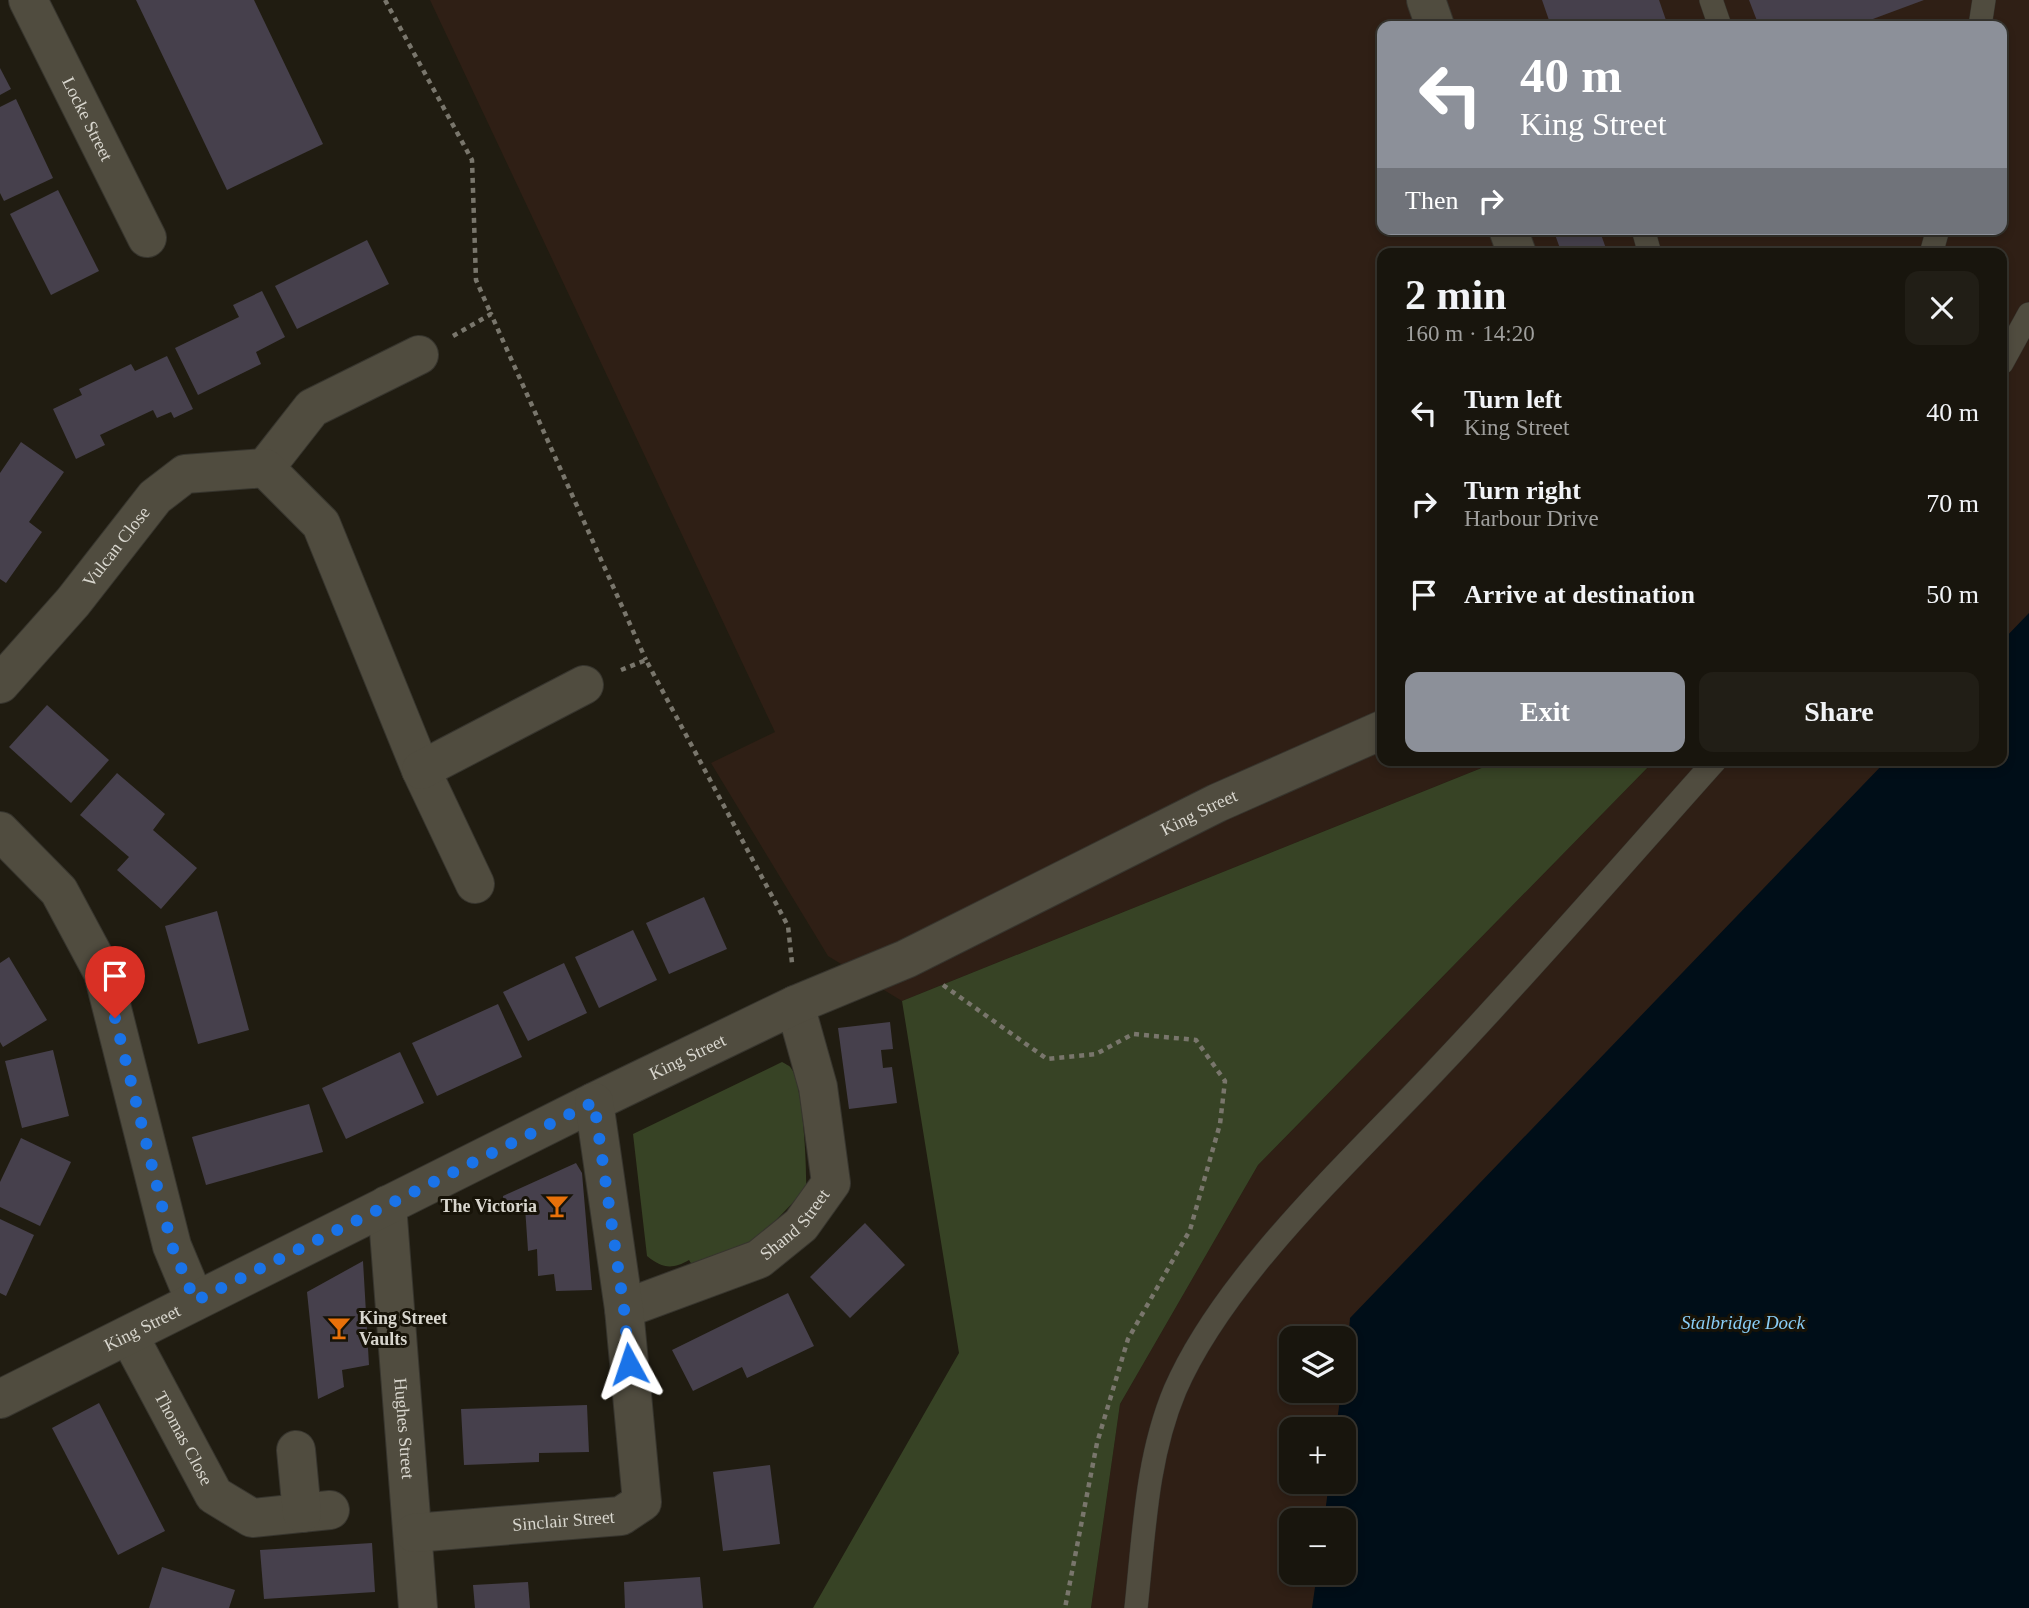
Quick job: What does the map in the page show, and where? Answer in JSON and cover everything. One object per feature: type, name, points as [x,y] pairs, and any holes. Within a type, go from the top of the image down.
[{"type":"street","name":"Locke Street","points":[[27,0],[147,238]]},
{"type":"street","points":[[1426,0],[1433,21]]},
{"type":"street","points":[[418,355],[312,408],[265,468],[321,524],[421,770],[475,884]]},
{"type":"street","name":"Vulcan Close","points":[[0,684],[73,602],[155,498],[185,474],[265,468]]},
{"type":"street","points":[[421,770],[584,685]]},
{"type":"street","name":"King Street","points":[[0,1399],[594,1102],[796,1005],[906,959],[1217,803],[1377,732]]},
{"type":"street","points":[[0,831],[59,891],[103,973],[172,1246],[195,1301]]},
{"type":"street","name":"Shand Street","points":[[624,1309],[760,1259],[801,1225],[831,1183],[818,1087],[796,1005]]},
{"type":"street","name":"Sinclair Street","points":[[414,1533],[621,1516],[642,1502],[624,1309],[594,1102]]},
{"type":"street","name":"Hughes Street","points":[[387,1205],[418,1608]]},
{"type":"street","name":"Thomas Close","points":[[129,1336],[214,1495],[252,1518],[316,1511],[296,1450]]},
{"type":"lane","points":[[1711,0],[1718,21]]},
{"type":"lane","points":[[1981,21],[1984,0]]},
{"type":"lane","points":[[2007,354],[2029,314]]},
{"type":"lane","points":[[1136,1608],[1152,1458],[1175,1390],[1217,1316],[1273,1243],[1467,1037],[1711,766]]},
{"type":"path","points":[[385,0],[472,160],[476,280],[646,660],[788,926],[796,1005]]},
{"type":"path","points":[[418,355],[491,314]]},
{"type":"path","points":[[584,685],[646,660]]},
{"type":"path","points":[[906,959],[1047,1059],[1096,1054],[1133,1034],[1196,1041],[1225,1081],[1220,1124],[1190,1230],[1128,1339],[1097,1443],[1065,1608]]},
{"type":"shaded area","points":[[430,0],[2029,0],[2029,1608],[1091,1608],[1120,1404],[1258,1165],[1649,766],[2007,766],[2007,248],[1377,248],[1377,766],[1487,766],[902,1001],[828,956],[711,763],[775,732]]},
{"type":"green space","points":[[1487,766],[1649,766],[1258,1165],[1120,1404],[1091,1608],[813,1608],[959,1353],[902,1001]]},
{"type":"green space","points":[[782,1062],[791,1068],[799,1091],[805,1145],[806,1189],[754,1243],[695,1270],[689,1260],[672,1266],[652,1260],[647,1256],[633,1134]]},
{"type":"water","name":"Stalbridge Dock","points":[[2029,613],[2029,1608],[1312,1608],[1315,1585],[1356,1585],[1356,1508],[1326,1508],[1327,1494],[1356,1494],[1356,1417],[1338,1417],[1339,1403],[1356,1403],[1356,1326],[1349,1326],[1350,1318],[1881,766],[2007,766],[2007,636]]},
{"type":"building","points":[[136,0],[254,0],[323,144],[227,190]]},
{"type":"building","points":[[1542,0],[1659,0],[1666,21],[1549,21]]},
{"type":"building","points":[[1749,0],[1924,0],[1867,21],[1757,21]]},
{"type":"building","points":[[0,68],[11,89],[0,95]]},
{"type":"building","points":[[16,99],[53,178],[4,201],[0,193],[0,107]]},
{"type":"building","points":[[58,190],[99,271],[51,295],[10,214]]},
{"type":"building","points":[[1555,235],[1601,235],[1606,248],[1560,248]]},
{"type":"building","points":[[367,240],[389,284],[297,329],[275,286]]},
{"type":"building","points":[[262,291],[285,337],[256,352],[261,364],[198,395],[175,348],[239,317],[233,305]]},
{"type":"building","points":[[167,356],[193,409],[174,418],[171,412],[157,418],[153,410],[100,435],[105,445],[76,459],[53,409],[82,395],[79,389],[131,364],[135,371]]},
{"type":"building","points":[[21,442],[64,472],[29,522],[42,532],[6,583],[0,579],[0,473]]},
{"type":"building","points":[[47,705],[109,760],[71,803],[9,747]]},
{"type":"building","points":[[117,773],[165,814],[153,830],[197,868],[161,909],[117,870],[129,857],[80,815]]},
{"type":"building","points":[[704,897],[727,949],[669,974],[646,923]]},
{"type":"building","points":[[217,911],[249,1030],[198,1044],[165,926]]},
{"type":"building","points":[[633,930],[657,980],[599,1008],[575,957]]},
{"type":"building","points":[[9,957],[47,1020],[3,1047],[0,1042],[0,963]]},
{"type":"building","points":[[564,963],[587,1013],[528,1041],[503,992]]},
{"type":"building","points":[[498,1004],[522,1057],[437,1096],[412,1043]]},
{"type":"building","points":[[890,1022],[893,1049],[881,1050],[883,1068],[892,1067],[897,1103],[849,1109],[838,1028]]},
{"type":"building","points":[[53,1050],[69,1116],[22,1128],[5,1061]]},
{"type":"building","points":[[400,1052],[424,1103],[346,1139],[322,1088]]},
{"type":"building","points":[[309,1104],[323,1152],[206,1185],[192,1137]]},
{"type":"building","points":[[21,1138],[71,1162],[40,1226],[0,1207],[0,1182]]},
{"type":"building","points":[[576,1163],[582,1173],[592,1290],[556,1291],[554,1274],[538,1276],[537,1249],[528,1251],[525,1207],[504,1208],[503,1196]]},
{"type":"building","points":[[0,1219],[34,1235],[6,1296],[0,1293]]},
{"type":"building","points":[[865,1223],[905,1265],[850,1318],[810,1277]]},
{"type":"building","name":"King Street Vaults","points":[[363,1261],[369,1365],[342,1370],[344,1387],[318,1399],[307,1292]]},
{"type":"building","points":[[788,1293],[814,1346],[747,1378],[742,1367],[693,1391],[672,1350]]},
{"type":"building","points":[[99,1403],[165,1531],[118,1555],[52,1428]]},
{"type":"building","points":[[587,1405],[589,1452],[539,1453],[539,1462],[464,1465],[461,1409]]},
{"type":"building","points":[[770,1465],[780,1544],[723,1551],[713,1472]]},
{"type":"building","points":[[372,1543],[375,1592],[264,1599],[260,1550]]},
{"type":"building","points":[[162,1567],[235,1590],[229,1608],[149,1608]]},
{"type":"building","points":[[700,1577],[703,1608],[625,1608],[624,1582]]},
{"type":"building","points":[[528,1582],[530,1608],[475,1608],[473,1585]]},
{"type":"place","name":"The Victoria","points":[[557,1206]]},
{"type":"place","name":"King Street Vaults","points":[[339,1328]]},
{"type":"route","points":[[115,1018],[172,1246],[195,1301],[594,1102],[624,1309],[629,1364]]}]
